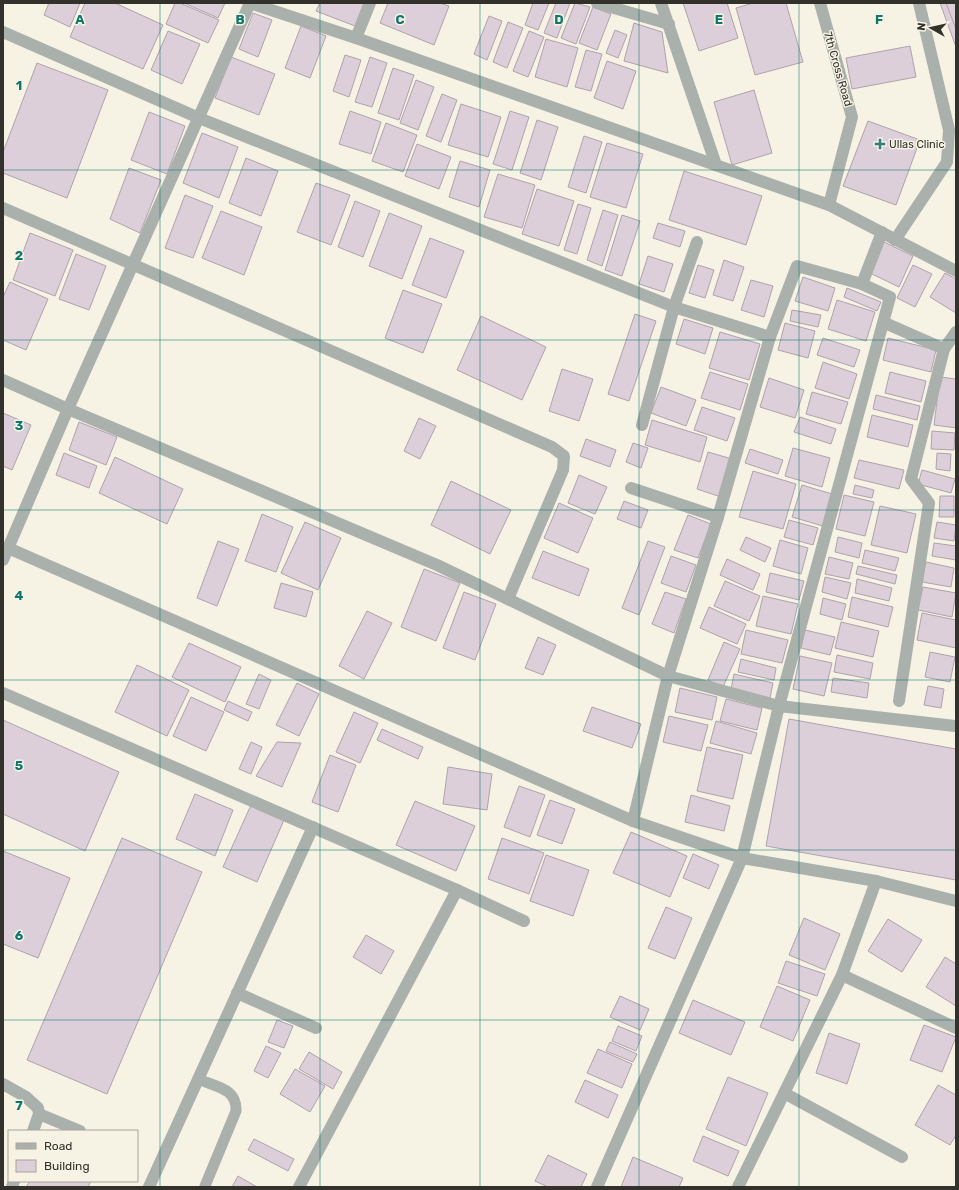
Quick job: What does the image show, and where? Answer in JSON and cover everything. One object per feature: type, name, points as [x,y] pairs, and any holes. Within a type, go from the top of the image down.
[{"type":"street","points":[[3,560],[68,410],[250,3],[356,38],[829,205],[956,271]]},
{"type":"street","points":[[356,38],[370,3]]},
{"type":"street","points":[[597,3],[669,24]]},
{"type":"street","points":[[661,3],[716,165]]},
{"type":"street","name":"7th Cross Road","points":[[820,3],[852,117],[829,205]]},
{"type":"street","points":[[895,240],[947,162],[949,149],[949,130],[919,3]]},
{"type":"street","points":[[3,32],[199,118],[674,307],[770,337]]},
{"type":"street","points":[[3,208],[552,447],[564,456],[563,470],[508,599]]},
{"type":"street","points":[[862,284],[882,232]]},
{"type":"street","points":[[642,425],[674,307],[697,242]]},
{"type":"street","points":[[597,1187],[742,858],[779,706],[890,297],[862,284],[797,266],[770,337],[718,517],[668,676],[633,821]]},
{"type":"street","points":[[884,323],[944,349]]},
{"type":"street","points":[[899,701],[929,503],[911,479],[944,349],[956,332]]},
{"type":"street","points":[[3,380],[68,410],[437,565],[668,676],[779,706],[955,726]]},
{"type":"street","points":[[630,488],[718,517]]},
{"type":"street","points":[[8,548],[633,821],[742,858],[876,880],[956,901]]},
{"type":"street","points":[[3,693],[457,890],[524,921]]},
{"type":"street","points":[[149,1187],[313,827]]},
{"type":"street","points":[[738,1187],[842,975],[876,880]]},
{"type":"street","points":[[300,1187],[457,890]]},
{"type":"street","points":[[842,975],[956,1028]]},
{"type":"street","points":[[237,993],[316,1028]]},
{"type":"street","points":[[3,1084],[38,1108],[39,1114],[33,1130]]},
{"type":"street","points":[[784,1093],[902,1157]]},
{"type":"street","points":[[39,1114],[78,1130]]},
{"type":"lane","points":[[198,1079],[232,1094],[237,1102],[236,1111],[205,1186]]},
{"type":"building","points":[[49,3],[80,3],[70,27],[44,15]]},
{"type":"building","points":[[85,3],[115,3],[163,25],[143,69],[70,37]]},
{"type":"building","points":[[175,3],[180,3],[219,20],[208,43],[166,24]]},
{"type":"building","points":[[184,3],[225,3],[218,18]]},
{"type":"building","points":[[320,3],[364,3],[355,26],[316,11]]},
{"type":"building","points":[[388,3],[440,3],[449,6],[434,45],[380,23]]},
{"type":"building","points":[[533,3],[549,3],[538,30],[525,25]]},
{"type":"building","points":[[556,3],[570,3],[557,38],[544,33]]},
{"type":"building","points":[[575,3],[590,7],[576,44],[561,38]]},
{"type":"building","points":[[683,3],[727,3],[738,38],[699,51]]},
{"type":"building","points":[[753,3],[786,3],[803,62],[755,75],[736,8]]},
{"type":"building","points":[[940,3],[956,3],[956,47]]},
{"type":"building","points":[[946,3],[956,3],[956,29]]},
{"type":"building","points":[[593,7],[611,14],[597,50],[579,43]]},
{"type":"building","points":[[253,13],[272,20],[258,57],[239,49]]},
{"type":"building","points":[[489,16],[502,21],[487,60],[474,54]]},
{"type":"building","points":[[508,22],[523,28],[507,68],[493,62]]},
{"type":"building","points":[[634,23],[662,32],[668,73],[624,61]]},
{"type":"building","points":[[301,26],[326,36],[310,78],[285,68]]},
{"type":"building","points":[[615,30],[627,35],[618,58],[606,53]]},
{"type":"building","points":[[168,31],[200,44],[182,84],[151,70]]},
{"type":"building","points":[[529,31],[544,37],[528,77],[513,71]]},
{"type":"building","points":[[546,39],[578,48],[567,87],[535,77]]},
{"type":"building","points":[[910,46],[916,77],[852,89],[846,58]]},
{"type":"building","points":[[586,50],[602,54],[591,91],[575,87]]},
{"type":"building","points":[[345,55],[361,60],[349,97],[333,91]]},
{"type":"building","points":[[231,57],[275,74],[259,115],[215,98]]},
{"type":"building","points":[[370,57],[387,63],[372,107],[355,102]]},
{"type":"building","points":[[607,61],[636,71],[623,109],[594,98]]},
{"type":"building","points":[[37,63],[108,90],[67,198],[3,173],[3,152]]},
{"type":"building","points":[[393,68],[414,75],[399,120],[378,113]]},
{"type":"building","points":[[416,80],[434,87],[418,130],[400,123]]},
{"type":"building","points":[[754,90],[772,153],[732,165],[714,102]]},
{"type":"building","points":[[442,94],[457,100],[441,142],[426,136]]},
{"type":"building","points":[[461,104],[501,117],[488,157],[448,145]]},
{"type":"building","points":[[350,111],[381,122],[371,154],[339,144]]},
{"type":"building","points":[[510,111],[529,117],[512,170],[493,164]]},
{"type":"building","points":[[149,112],[185,126],[167,174],[131,160]]},
{"type":"building","points":[[537,120],[558,127],[541,180],[520,173]]},
{"type":"building","points":[[868,121],[920,140],[896,205],[843,186]]},
{"type":"building","points":[[386,123],[417,135],[403,172],[372,161]]},
{"type":"building","points":[[202,133],[238,147],[219,198],[183,183]]},
{"type":"building","points":[[584,136],[602,142],[586,193],[568,187]]},
{"type":"building","points":[[607,143],[643,154],[626,208],[590,197]]},
{"type":"building","points":[[417,144],[451,157],[439,189],[405,176]]},
{"type":"building","points":[[246,158],[278,171],[261,216],[229,203]]},
{"type":"building","points":[[460,161],[490,170],[479,207],[449,197]]},
{"type":"building","points":[[129,168],[161,180],[140,233],[110,219]]},
{"type":"building","points":[[684,171],[762,196],[746,245],[669,220]]},
{"type":"building","points":[[498,174],[535,185],[522,228],[484,217]]},
{"type":"building","points":[[316,183],[350,195],[331,245],[297,232]]},
{"type":"building","points":[[537,189],[574,201],[559,246],[522,234]]},
{"type":"building","points":[[185,195],[213,206],[193,258],[165,248]]},
{"type":"building","points":[[355,201],[380,211],[363,257],[338,247]]},
{"type":"building","points":[[578,204],[591,208],[577,254],[564,250]]},
{"type":"building","points":[[603,210],[618,215],[602,266],[587,260]]},
{"type":"building","points":[[221,211],[262,227],[244,275],[202,258]]},
{"type":"building","points":[[389,213],[422,226],[402,279],[369,266]]},
{"type":"building","points":[[622,215],[640,221],[622,276],[605,270]]},
{"type":"building","points":[[658,223],[685,231],[680,247],[653,238]]},
{"type":"building","points":[[30,233],[73,250],[55,296],[13,280]]},
{"type":"building","points":[[430,238],[464,251],[446,298],[412,285]]},
{"type":"building","points":[[884,242],[913,256],[899,287],[870,273]]},
{"type":"building","points":[[76,254],[106,266],[89,310],[59,299]]},
{"type":"building","points":[[648,256],[673,264],[664,292],[639,284]]},
{"type":"building","points":[[724,260],[744,267],[733,301],[713,295]]},
{"type":"building","points":[[698,265],[714,270],[705,298],[689,293]]},
{"type":"building","points":[[913,265],[932,274],[915,307],[897,298]]},
{"type":"building","points":[[945,273],[956,279],[956,313],[930,297]]},
{"type":"building","points":[[803,277],[835,288],[828,311],[795,301]]},
{"type":"building","points":[[751,280],[773,286],[764,317],[741,310]]},
{"type":"building","points":[[10,282],[48,299],[26,350],[3,340],[3,297]]},
{"type":"building","points":[[847,288],[881,302],[877,311],[844,297]]},
{"type":"building","points":[[403,290],[442,304],[423,353],[385,338]]},
{"type":"building","points":[[837,300],[875,312],[866,341],[828,329]]},
{"type":"building","points":[[792,310],[821,315],[818,327],[790,321]]},
{"type":"building","points":[[635,314],[656,321],[629,401],[608,394]]},
{"type":"building","points":[[481,316],[546,347],[522,400],[457,370]]},
{"type":"building","points":[[684,319],[713,328],[705,354],[676,344]]},
{"type":"building","points":[[785,323],[815,331],[808,358],[778,350]]},
{"type":"building","points":[[720,332],[760,344],[749,380],[709,368]]},
{"type":"building","points":[[823,338],[860,350],[854,367],[817,355]]},
{"type":"building","points":[[888,338],[936,350],[931,372],[883,360]]},
{"type":"building","points":[[823,362],[857,374],[849,399],[815,388]]},
{"type":"building","points":[[562,369],[593,379],[579,421],[549,411]]},
{"type":"building","points":[[710,372],[748,384],[740,410],[701,398]]},
{"type":"building","points":[[890,372],[926,381],[921,402],[885,393]]},
{"type":"building","points":[[940,377],[956,379],[956,428],[934,425]]},
{"type":"building","points":[[769,378],[804,390],[795,418],[760,407]]},
{"type":"building","points":[[661,387],[696,400],[686,426],[651,413]]},
{"type":"building","points":[[812,392],[848,402],[841,424],[806,414]]},
{"type":"building","points":[[876,395],[920,406],[917,420],[873,409]]},
{"type":"building","points":[[702,407],[735,418],[727,441],[694,430]]},
{"type":"building","points":[[3,413],[31,425],[12,470],[3,466]]},
{"type":"building","points":[[872,415],[913,425],[908,447],[867,437]]},
{"type":"building","points":[[800,417],[836,429],[831,444],[794,432]]},
{"type":"building","points":[[419,418],[436,426],[420,459],[404,451]]},
{"type":"building","points":[[652,420],[707,437],[700,462],[645,445]]},
{"type":"building","points":[[79,422],[117,437],[106,465],[69,450]]},
{"type":"building","points":[[932,431],[955,433],[954,450],[931,449]]},
{"type":"building","points":[[586,439],[616,450],[610,467],[580,456]]},
{"type":"building","points":[[633,443],[648,448],[641,468],[626,462]]},
{"type":"building","points":[[793,448],[830,458],[822,487],[785,476]]},
{"type":"building","points":[[750,449],[783,460],[778,474],[745,463]]},
{"type":"building","points":[[708,452],[732,459],[721,497],[697,489]]},
{"type":"building","points":[[64,453],[97,466],[89,488],[56,475]]},
{"type":"building","points":[[937,453],[951,454],[950,471],[936,469]]},
{"type":"building","points":[[115,457],[183,489],[167,524],[99,493]]},
{"type":"building","points":[[859,460],[904,470],[899,489],[854,478]]},
{"type":"building","points":[[922,470],[955,479],[951,493],[918,484]]},
{"type":"building","points":[[753,471],[796,484],[783,529],[739,517]]},
{"type":"building","points":[[579,475],[607,487],[595,514],[568,503]]},
{"type":"building","points":[[451,481],[511,510],[490,554],[431,525]]},
{"type":"building","points":[[802,485],[832,494],[823,526],[792,517]]},
{"type":"building","points":[[855,485],[874,490],[872,498],[853,494]]},
{"type":"building","points":[[844,495],[874,502],[865,536],[836,529]]},
{"type":"building","points":[[940,496],[954,496],[954,517],[939,517]]},
{"type":"building","points":[[624,501],[648,510],[641,528],[617,519]]},
{"type":"building","points":[[559,503],[593,518],[578,553],[544,538]]},
{"type":"building","points":[[880,506],[916,514],[907,553],[871,545]]},
{"type":"building","points":[[262,514],[293,527],[276,572],[245,561]]},
{"type":"building","points":[[688,515],[711,524],[698,558],[674,550]]},
{"type":"building","points":[[789,520],[818,528],[813,545],[784,537]]},
{"type":"building","points":[[305,522],[341,538],[318,590],[281,573]]},
{"type":"building","points":[[937,522],[956,525],[954,541],[934,538]]},
{"type":"building","points":[[746,537],[771,548],[765,562],[740,550]]},
{"type":"building","points":[[838,537],[862,543],[859,558],[835,552]]},
{"type":"building","points":[[780,540],[808,548],[801,574],[773,566]]},
{"type":"building","points":[[218,541],[239,549],[217,606],[197,598]]},
{"type":"building","points":[[648,541],[665,547],[639,615],[622,608]]},
{"type":"building","points":[[934,543],[956,546],[956,560],[932,556]]},
{"type":"building","points":[[865,550],[899,558],[895,571],[862,563]]},
{"type":"building","points":[[543,551],[589,569],[579,596],[532,578]]},
{"type":"building","points":[[671,556],[696,565],[686,592],[661,583]]},
{"type":"building","points":[[829,557],[853,563],[849,579],[825,574]]},
{"type":"building","points":[[727,559],[760,574],[753,590],[720,575]]},
{"type":"building","points":[[926,562],[954,568],[951,587],[922,582]]},
{"type":"building","points":[[858,566],[897,575],[895,584],[856,574]]},
{"type":"building","points":[[424,569],[460,583],[436,641],[401,627]]},
{"type":"building","points":[[770,573],[804,581],[799,600],[766,592]]},
{"type":"building","points":[[825,577],[851,583],[847,599],[822,592]]},
{"type":"building","points":[[857,579],[892,588],[889,601],[855,593]]},
{"type":"building","points":[[725,581],[760,596],[749,621],[714,606]]},
{"type":"building","points":[[281,583],[313,592],[306,617],[274,608]]},
{"type":"building","points":[[923,587],[956,593],[952,617],[918,610]]},
{"type":"building","points":[[464,592],[496,604],[475,660],[443,648]]},
{"type":"building","points":[[665,592],[686,599],[674,633],[652,624]]},
{"type":"building","points":[[763,596],[798,604],[791,634],[756,626]]},
{"type":"building","points":[[852,597],[893,607],[888,627],[848,617]]},
{"type":"building","points":[[823,598],[846,604],[842,620],[820,614]]},
{"type":"building","points":[[709,607],[746,624],[737,644],[700,628]]},
{"type":"building","points":[[367,611],[392,623],[364,679],[339,666]]},
{"type":"building","points":[[922,613],[956,620],[956,648],[917,640]]},
{"type":"building","points":[[841,622],[879,631],[873,657],[835,648]]},
{"type":"building","points":[[746,630],[788,640],[782,663],[741,654]]},
{"type":"building","points":[[805,630],[835,637],[830,655],[801,648]]},
{"type":"building","points":[[538,637],[556,645],[543,675],[525,668]]},
{"type":"building","points":[[724,642],[740,649],[723,687],[708,680]]},
{"type":"building","points":[[189,643],[241,667],[225,702],[172,677]]},
{"type":"building","points":[[930,652],[955,657],[950,682],[925,677]]},
{"type":"building","points":[[837,655],[873,663],[870,679],[834,672]]},
{"type":"building","points":[[800,656],[832,663],[824,696],[793,689]]},
{"type":"building","points":[[741,659],[776,668],[774,680],[738,672]]},
{"type":"building","points":[[137,665],[189,690],[167,736],[115,712]]},
{"type":"building","points":[[259,674],[271,680],[259,709],[246,704]]},
{"type":"building","points":[[734,674],[773,683],[770,698],[731,689]]},
{"type":"building","points":[[833,678],[869,683],[867,698],[831,692]]},
{"type":"building","points":[[297,683],[319,694],[299,736],[276,725]]},
{"type":"building","points":[[928,686],[944,689],[941,708],[924,705]]},
{"type":"building","points":[[680,688],[717,697],[712,720],[675,712]]},
{"type":"building","points":[[191,697],[224,712],[206,751],[173,736]]},
{"type":"building","points":[[726,699],[762,708],[757,730],[720,721]]},
{"type":"building","points":[[228,701],[252,712],[248,721],[224,710]]},
{"type":"building","points":[[592,707],[641,724],[632,748],[583,731]]},
{"type":"building","points":[[354,712],[378,723],[360,763],[336,752]]},
{"type":"building","points":[[669,716],[708,725],[701,751],[663,742]]},
{"type":"building","points":[[789,719],[956,749],[956,880],[766,846]]},
{"type":"building","points":[[3,720],[119,772],[85,851],[3,814]]},
{"type":"building","points":[[716,721],[757,733],[751,754],[710,743]]},
{"type":"building","points":[[382,729],[423,747],[418,759],[377,740]]},
{"type":"building","points":[[251,742],[262,747],[251,774],[239,769]]},
{"type":"building","points":[[277,742],[301,743],[282,787],[256,776]]},
{"type":"building","points":[[707,747],[743,755],[733,799],[697,791]]},
{"type":"building","points":[[330,755],[356,765],[338,812],[312,802]]},
{"type":"building","points":[[448,767],[492,774],[487,810],[443,804]]},
{"type":"building","points":[[519,786],[545,795],[530,837],[504,827]]},
{"type":"building","points":[[195,794],[233,810],[215,856],[176,839]]},
{"type":"building","points":[[691,795],[730,806],[724,831],[685,822]]},
{"type":"building","points":[[550,800],[575,809],[562,844],[537,835]]},
{"type":"building","points":[[415,801],[475,826],[456,871],[396,845]]},
{"type":"building","points":[[251,805],[284,820],[257,882],[223,867]]},
{"type":"building","points":[[631,832],[687,856],[670,897],[613,873]]},
{"type":"building","points":[[122,838],[202,872],[107,1094],[27,1060]]},
{"type":"building","points":[[502,838],[544,853],[529,894],[488,879]]},
{"type":"building","points":[[3,851],[70,878],[38,958],[3,944]]},
{"type":"building","points":[[693,854],[719,865],[709,889],[683,878]]},
{"type":"building","points":[[546,855],[589,870],[573,916],[530,901]]},
{"type":"building","points":[[666,907],[692,918],[675,959],[648,948]]},
{"type":"building","points":[[804,918],[840,934],[825,970],[789,955]]},
{"type":"building","points":[[888,919],[922,940],[902,972],[868,951]]},
{"type":"building","points":[[366,935],[394,951],[381,974],[353,957]]},
{"type":"building","points":[[945,957],[956,964],[956,1006],[926,987]]},
{"type":"building","points":[[786,961],[825,974],[817,996],[778,983]]},
{"type":"building","points":[[777,986],[810,1000],[793,1041],[760,1027]]},
{"type":"building","points":[[620,996],[649,1009],[640,1030],[610,1017]]},
{"type":"building","points":[[693,1000],[745,1022],[731,1055],[679,1033]]},
{"type":"building","points":[[277,1020],[293,1026],[284,1048],[268,1042]]},
{"type":"building","points":[[924,1025],[956,1037],[942,1072],[910,1060]]},
{"type":"building","points":[[618,1026],[642,1036],[636,1051],[612,1041]]},
{"type":"building","points":[[829,1033],[860,1044],[847,1084],[816,1073]]},
{"type":"building","points":[[610,1042],[637,1054],[633,1062],[606,1051]]},
{"type":"building","points":[[266,1046],[281,1053],[268,1078],[254,1071]]},
{"type":"building","points":[[598,1049],[632,1064],[622,1088],[587,1073]]},
{"type":"building","points":[[309,1052],[342,1072],[333,1089],[299,1069]]},
{"type":"building","points":[[295,1069],[325,1086],[310,1112],[280,1094]]},
{"type":"building","points":[[728,1077],[768,1093],[746,1146],[706,1129]]},
{"type":"building","points":[[585,1080],[618,1095],[608,1118],[575,1102]]},
{"type":"building","points":[[938,1085],[956,1095],[956,1135],[950,1145],[915,1125]]},
{"type":"building","points":[[703,1136],[739,1151],[728,1176],[693,1161]]},
{"type":"building","points":[[254,1139],[294,1159],[288,1171],[248,1150]]},
{"type":"building","points":[[548,1155],[587,1174],[581,1187],[548,1187],[535,1181]]},
{"type":"building","points":[[633,1157],[683,1178],[679,1187],[621,1187]]},
{"type":"building","points":[[238,1176],[257,1187],[232,1187]]},
{"type":"building","points":[[29,1182],[90,1182],[88,1187],[26,1187]]},
{"type":"place","name":"Ullas Clinic","points":[[880,144]]}]
